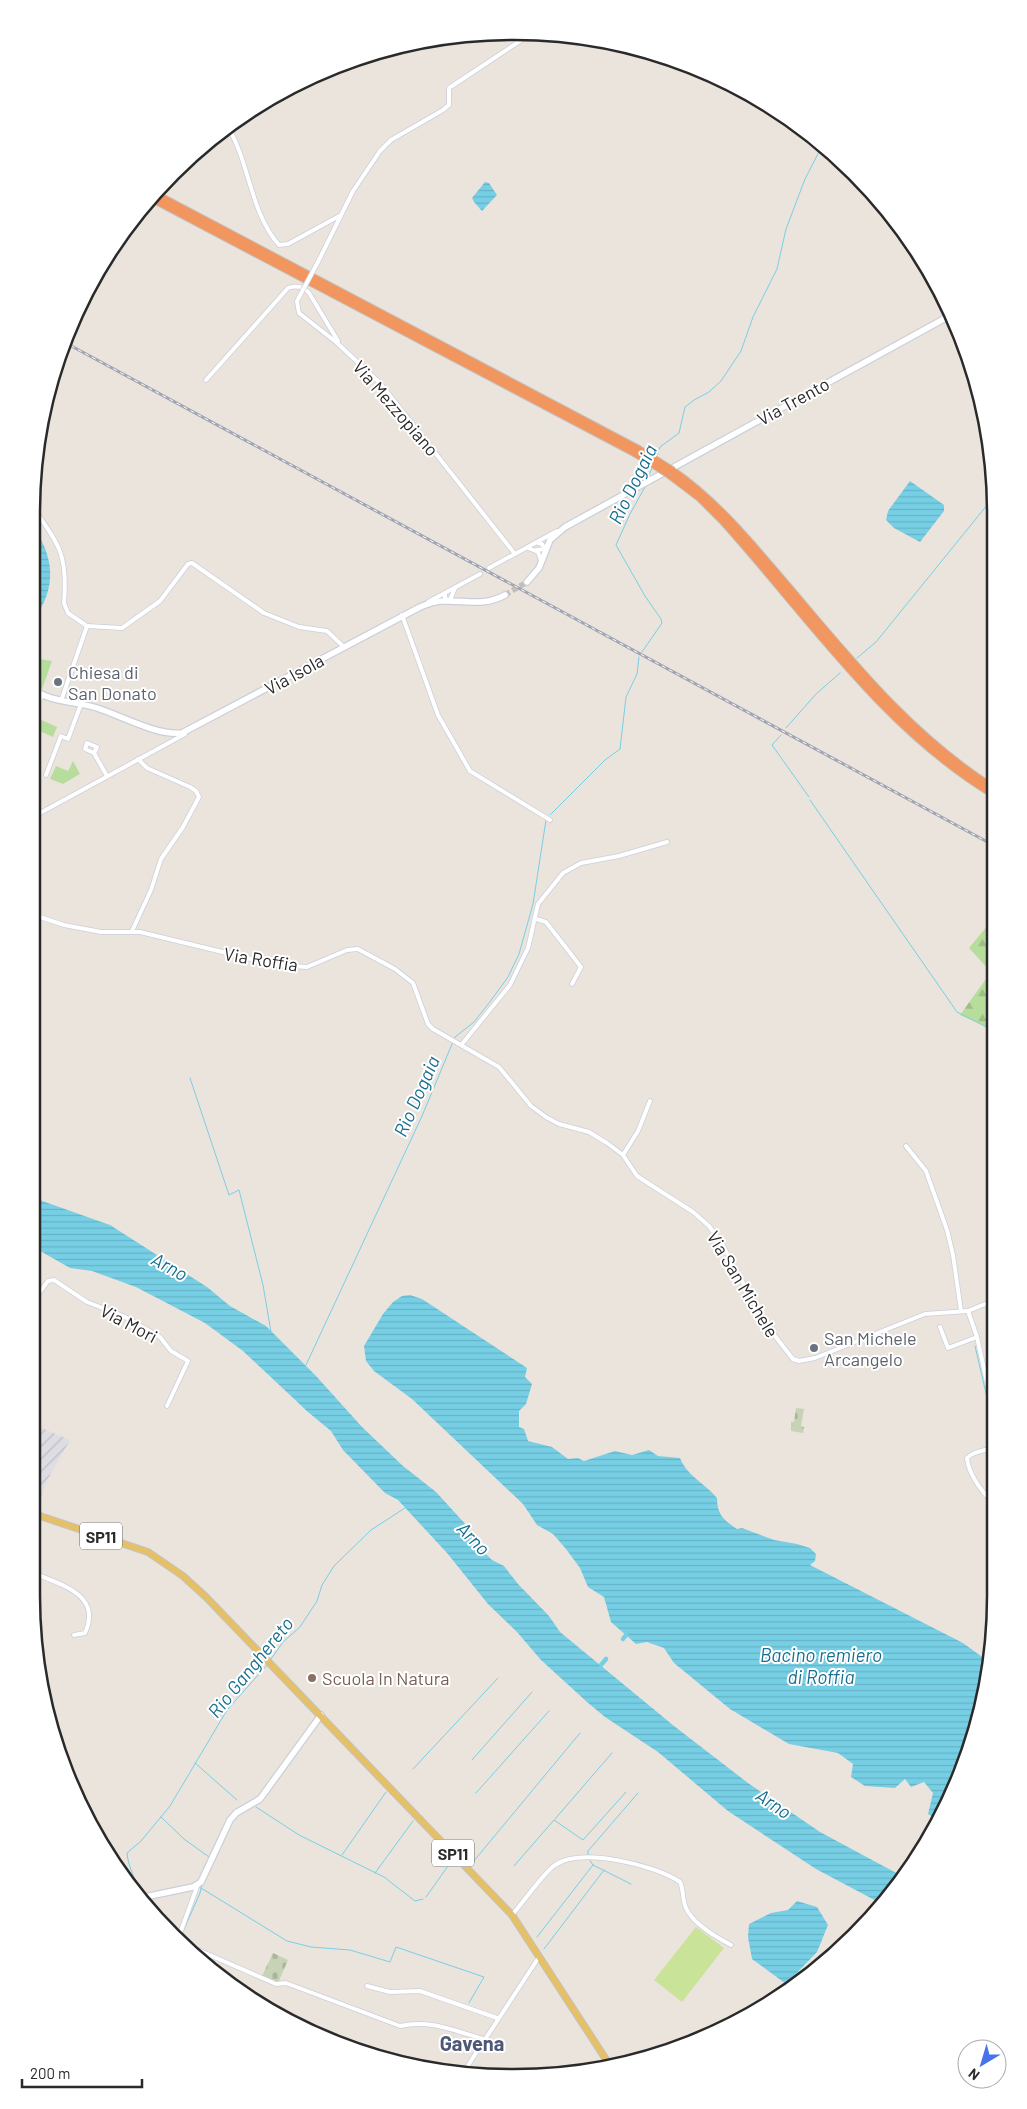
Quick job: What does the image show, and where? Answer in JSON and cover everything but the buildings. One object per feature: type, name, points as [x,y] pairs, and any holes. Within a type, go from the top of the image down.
[{"type":"highway","points":[[161,197],[637,451],[670,472],[728,518],[885,700],[932,743],[987,784]]},
{"type":"highway","points":[[158,201],[637,451]]},
{"type":"highway","points":[[670,472],[722,520],[893,716],[926,746],[987,790]]},
{"type":"main road","name":"SP11","points":[[40,1516],[148,1552],[168,1565],[206,1597],[512,1915],[605,2060]]},
{"type":"street","name":"Via Mezzopiano","points":[[515,554],[380,383],[344,349],[299,313],[297,301],[360,180],[384,146],[444,110],[449,104],[449,88],[521,40]]},
{"type":"street","points":[[232,133],[236,140],[260,214],[279,245],[288,244],[342,214]]},
{"type":"street","points":[[206,380],[288,288],[294,286],[306,290],[328,328],[344,349]]},
{"type":"street","name":"Via Trento","points":[[565,527],[945,318]]},
{"type":"street","points":[[40,518],[59,547],[64,559],[64,603],[66,610],[87,626],[122,628],[160,601],[184,568],[192,563],[264,613],[299,627],[327,631],[344,647]]},
{"type":"street","points":[[535,546],[565,527]]},
{"type":"street","points":[[527,582],[535,574],[550,540],[565,527]]},
{"type":"street","points":[[489,568],[526,548],[542,544],[545,549]]},
{"type":"street","points":[[535,546],[545,549]]},
{"type":"street","points":[[535,546],[540,554],[541,562]]},
{"type":"street","name":"Via Isola","points":[[40,813],[402,615],[450,593],[457,586],[480,574]]},
{"type":"street","points":[[448,601],[444,596],[450,593],[463,602]]},
{"type":"street","name":"Via Isola","points":[[448,601],[450,593]]},
{"type":"street","name":"Via Isola","points":[[420,607],[448,601],[488,602],[505,595]]},
{"type":"street","points":[[402,615],[438,715],[470,771],[550,820]]},
{"type":"street","points":[[61,701],[87,626]]},
{"type":"street","points":[[40,699],[42,696],[81,704],[168,732],[182,733],[193,729]]},
{"type":"street","points":[[46,775],[61,736],[68,740],[81,704]]},
{"type":"street","points":[[168,732],[169,743]]},
{"type":"street","points":[[162,746],[168,732]]},
{"type":"street","points":[[94,753],[107,776]]},
{"type":"street","points":[[132,931],[151,890],[161,859],[183,827],[199,797],[196,791],[190,787],[147,768],[138,759]]},
{"type":"street","points":[[462,1044],[510,985],[524,958],[536,919],[538,904],[558,878],[570,868],[667,842]]},
{"type":"street","name":"Via Roffia","points":[[40,917],[64,925],[100,932],[132,931],[257,962],[297,967],[314,965],[347,950],[358,949],[405,975],[413,983],[428,1024],[457,1042]]},
{"type":"street","points":[[536,919],[546,922],[581,967],[572,984]]},
{"type":"street","name":"Via San Michele","points":[[457,1042],[499,1067],[531,1106],[546,1117],[559,1124],[589,1132],[623,1155],[637,1176],[693,1212],[709,1226],[722,1244],[764,1322],[793,1359],[799,1361],[815,1358],[925,1314],[962,1311]]},
{"type":"street","points":[[623,1155],[638,1131],[650,1101]]},
{"type":"street","points":[[906,1146],[926,1171],[947,1230],[953,1254],[962,1311],[968,1311],[987,1303]]},
{"type":"street","name":"Via Mori","points":[[40,1292],[48,1282],[54,1280],[87,1302],[123,1316],[160,1337],[171,1351],[188,1360],[167,1406]]},
{"type":"street","points":[[968,1311],[978,1337],[987,1380]]},
{"type":"street","points":[[940,1327],[948,1348],[978,1337]]},
{"type":"street","points":[[987,1448],[971,1453],[967,1458],[970,1470],[987,1497]]},
{"type":"street","points":[[40,1576],[77,1593],[85,1600],[89,1609],[90,1621],[85,1633],[74,1636]]},
{"type":"street","points":[[181,1932],[198,1884],[212,1860],[230,1820],[236,1813],[260,1799],[320,1715]]},
{"type":"street","points":[[512,1915],[555,1865],[580,1858],[639,1864],[668,1874],[680,1882],[684,1903],[689,1914],[705,1929],[731,1945]]},
{"type":"street","points":[[148,1896],[198,1884]]},
{"type":"street","points":[[202,1952],[276,1984],[286,1983],[400,2026],[414,2023],[432,2024],[483,2039]]},
{"type":"street","points":[[466,2066],[539,1956]]},
{"type":"street","points":[[367,1986],[390,1992],[420,1991],[497,2018]]},
{"type":"shaded area","points":[[40,1427],[70,1440],[46,1482],[40,1501]]},
{"type":"green space","points":[[40,659],[52,661],[42,689],[40,688]]},
{"type":"green space","points":[[40,719],[57,727],[53,737],[40,731]]},
{"type":"green space","points":[[73,761],[80,774],[63,784],[50,779],[56,766],[68,771]]},
{"type":"green space","points":[[987,926],[987,968],[969,948]]},
{"type":"green space","points":[[987,978],[987,1027],[960,1015]]},
{"type":"green space","points":[[796,1408],[804,1409],[801,1426],[804,1427],[803,1433],[791,1431],[791,1422],[794,1422]]},
{"type":"green space","points":[[696,1927],[724,1948],[682,2002],[654,1980]]},
{"type":"green space","points":[[273,1953],[288,1960],[278,1983],[262,1976]]},
{"type":"water","points":[[485,182],[489,183],[497,195],[482,211],[472,198]]},
{"type":"water","points":[[910,481],[944,505],[944,511],[920,542],[894,528],[886,520],[888,511]]},
{"type":"water","points":[[40,537],[45,547],[50,571],[50,583],[40,610]]},
{"type":"water","name":"Arno","points":[[40,1200],[110,1225],[207,1287],[230,1306],[266,1326],[317,1377],[362,1427],[403,1466],[436,1492],[468,1527],[479,1547],[492,1560],[504,1566],[518,1584],[549,1616],[560,1632],[674,1726],[748,1783],[820,1832],[897,1873],[889,1884],[875,1900],[816,1869],[728,1811],[658,1752],[605,1717],[541,1660],[517,1632],[488,1604],[447,1553],[398,1500],[385,1493],[343,1450],[331,1431],[243,1351],[205,1323],[136,1287],[92,1271],[70,1268],[40,1251]]},
{"type":"water","name":"Bacino remiero di Roffia","points":[[410,1295],[422,1299],[527,1368],[525,1377],[532,1384],[526,1404],[519,1411],[519,1427],[524,1429],[528,1441],[552,1447],[568,1459],[578,1458],[584,1461],[615,1451],[632,1455],[649,1450],[658,1456],[680,1458],[687,1470],[713,1493],[717,1498],[718,1509],[722,1516],[737,1529],[742,1528],[774,1540],[810,1548],[816,1554],[815,1561],[810,1565],[963,1643],[983,1658],[978,1688],[962,1748],[951,1777],[932,1816],[928,1814],[933,1793],[924,1782],[911,1787],[905,1779],[895,1788],[865,1786],[851,1777],[853,1764],[838,1753],[789,1744],[730,1709],[674,1663],[664,1648],[647,1642],[636,1644],[611,1622],[604,1597],[588,1587],[580,1568],[553,1534],[537,1525],[523,1504],[412,1399],[374,1371],[366,1361],[364,1346],[383,1314],[393,1302],[402,1296]]},
{"type":"water","points":[[797,1901],[817,1907],[828,1925],[817,1952],[785,1983],[752,1959],[748,1937],[749,1924],[771,1913],[788,1910]]},
{"type":"waterway","name":"Rio Dogaia","points":[[656,457],[660,447],[679,433],[685,407],[709,392],[721,381],[741,351],[753,317],[777,269],[786,229],[805,179],[819,152]]},
{"type":"waterway","name":"Rio Dogaia","points":[[648,478],[652,468]]},
{"type":"waterway","name":"Rio Dogaia","points":[[642,652],[662,623],[616,545],[645,487]]},
{"type":"waterway","points":[[857,658],[876,642],[987,506]]},
{"type":"waterway","name":"Rio Dogaia","points":[[550,815],[605,760],[620,749],[626,697],[637,674],[639,657]]},
{"type":"waterway","points":[[786,728],[816,694],[840,673]]},
{"type":"waterway","points":[[781,735],[772,745],[809,797]]},
{"type":"waterway","points":[[810,800],[957,1012],[987,1027]]},
{"type":"waterway","name":"Rio Dogaia","points":[[306,1365],[422,1116],[455,1037],[474,1022],[489,1003],[508,977],[519,954],[533,904],[546,820]]},
{"type":"waterway","points":[[190,1078],[229,1195],[239,1190],[263,1285],[271,1332]]},
{"type":"waterway","points":[[975,1346],[987,1398]]},
{"type":"waterway","name":"Rio Ganghereto","points":[[271,1659],[283,1642],[300,1627],[317,1601],[322,1585],[334,1566],[371,1530],[405,1508]]},
{"type":"waterway","points":[[623,1639],[626,1635]]},
{"type":"waterway","points":[[601,1665],[606,1659]]},
{"type":"waterway","name":"Rio Ganghereto","points":[[135,1880],[127,1853],[141,1841],[170,1806],[227,1710],[267,1665]]},
{"type":"waterway","points":[[413,1769],[498,1678]]},
{"type":"waterway","points":[[472,1760],[532,1692]]},
{"type":"waterway","points":[[476,1793],[549,1711]]},
{"type":"waterway","points":[[473,1862],[580,1733]]},
{"type":"waterway","points":[[555,1819],[612,1753]]},
{"type":"waterway","points":[[195,1763],[237,1800]]},
{"type":"waterway","points":[[342,1855],[386,1792]]},
{"type":"waterway","points":[[514,1866],[554,1820],[583,1840],[626,1792]]},
{"type":"waterway","points":[[588,1856],[588,1851],[638,1793]]},
{"type":"waterway","points":[[256,1807],[299,1835],[384,1877],[415,1901],[423,1899]]},
{"type":"waterway","points":[[161,1817],[184,1839],[209,1857]]},
{"type":"waterway","points":[[375,1873],[413,1821]]},
{"type":"waterway","points":[[207,1876],[215,1859]]},
{"type":"waterway","points":[[426,1897],[453,1859]]},
{"type":"waterway","points":[[589,1859],[593,1865],[631,1884]]},
{"type":"waterway","points":[[537,1937],[593,1865]]},
{"type":"waterway","points":[[544,1949],[604,1870]]},
{"type":"waterway","points":[[182,1933],[202,1884]]},
{"type":"waterway","points":[[201,1888],[287,1941],[311,1947],[350,1950],[390,1962],[396,1947],[484,1977],[469,2003]]},
{"type":"tunnel","points":[[505,595],[527,582]]},
{"type":"railway","points":[[71,346],[987,842]]},
{"type":"place","name":"Chiesa di San Donato","points":[[58,682]]},
{"type":"place","name":"San Michele Arcangelo","points":[[814,1348]]},
{"type":"place","name":"Scuola In Natura","points":[[312,1678]]},
{"type":"district","name":"Gavena","points":[[472,2043]]}]
